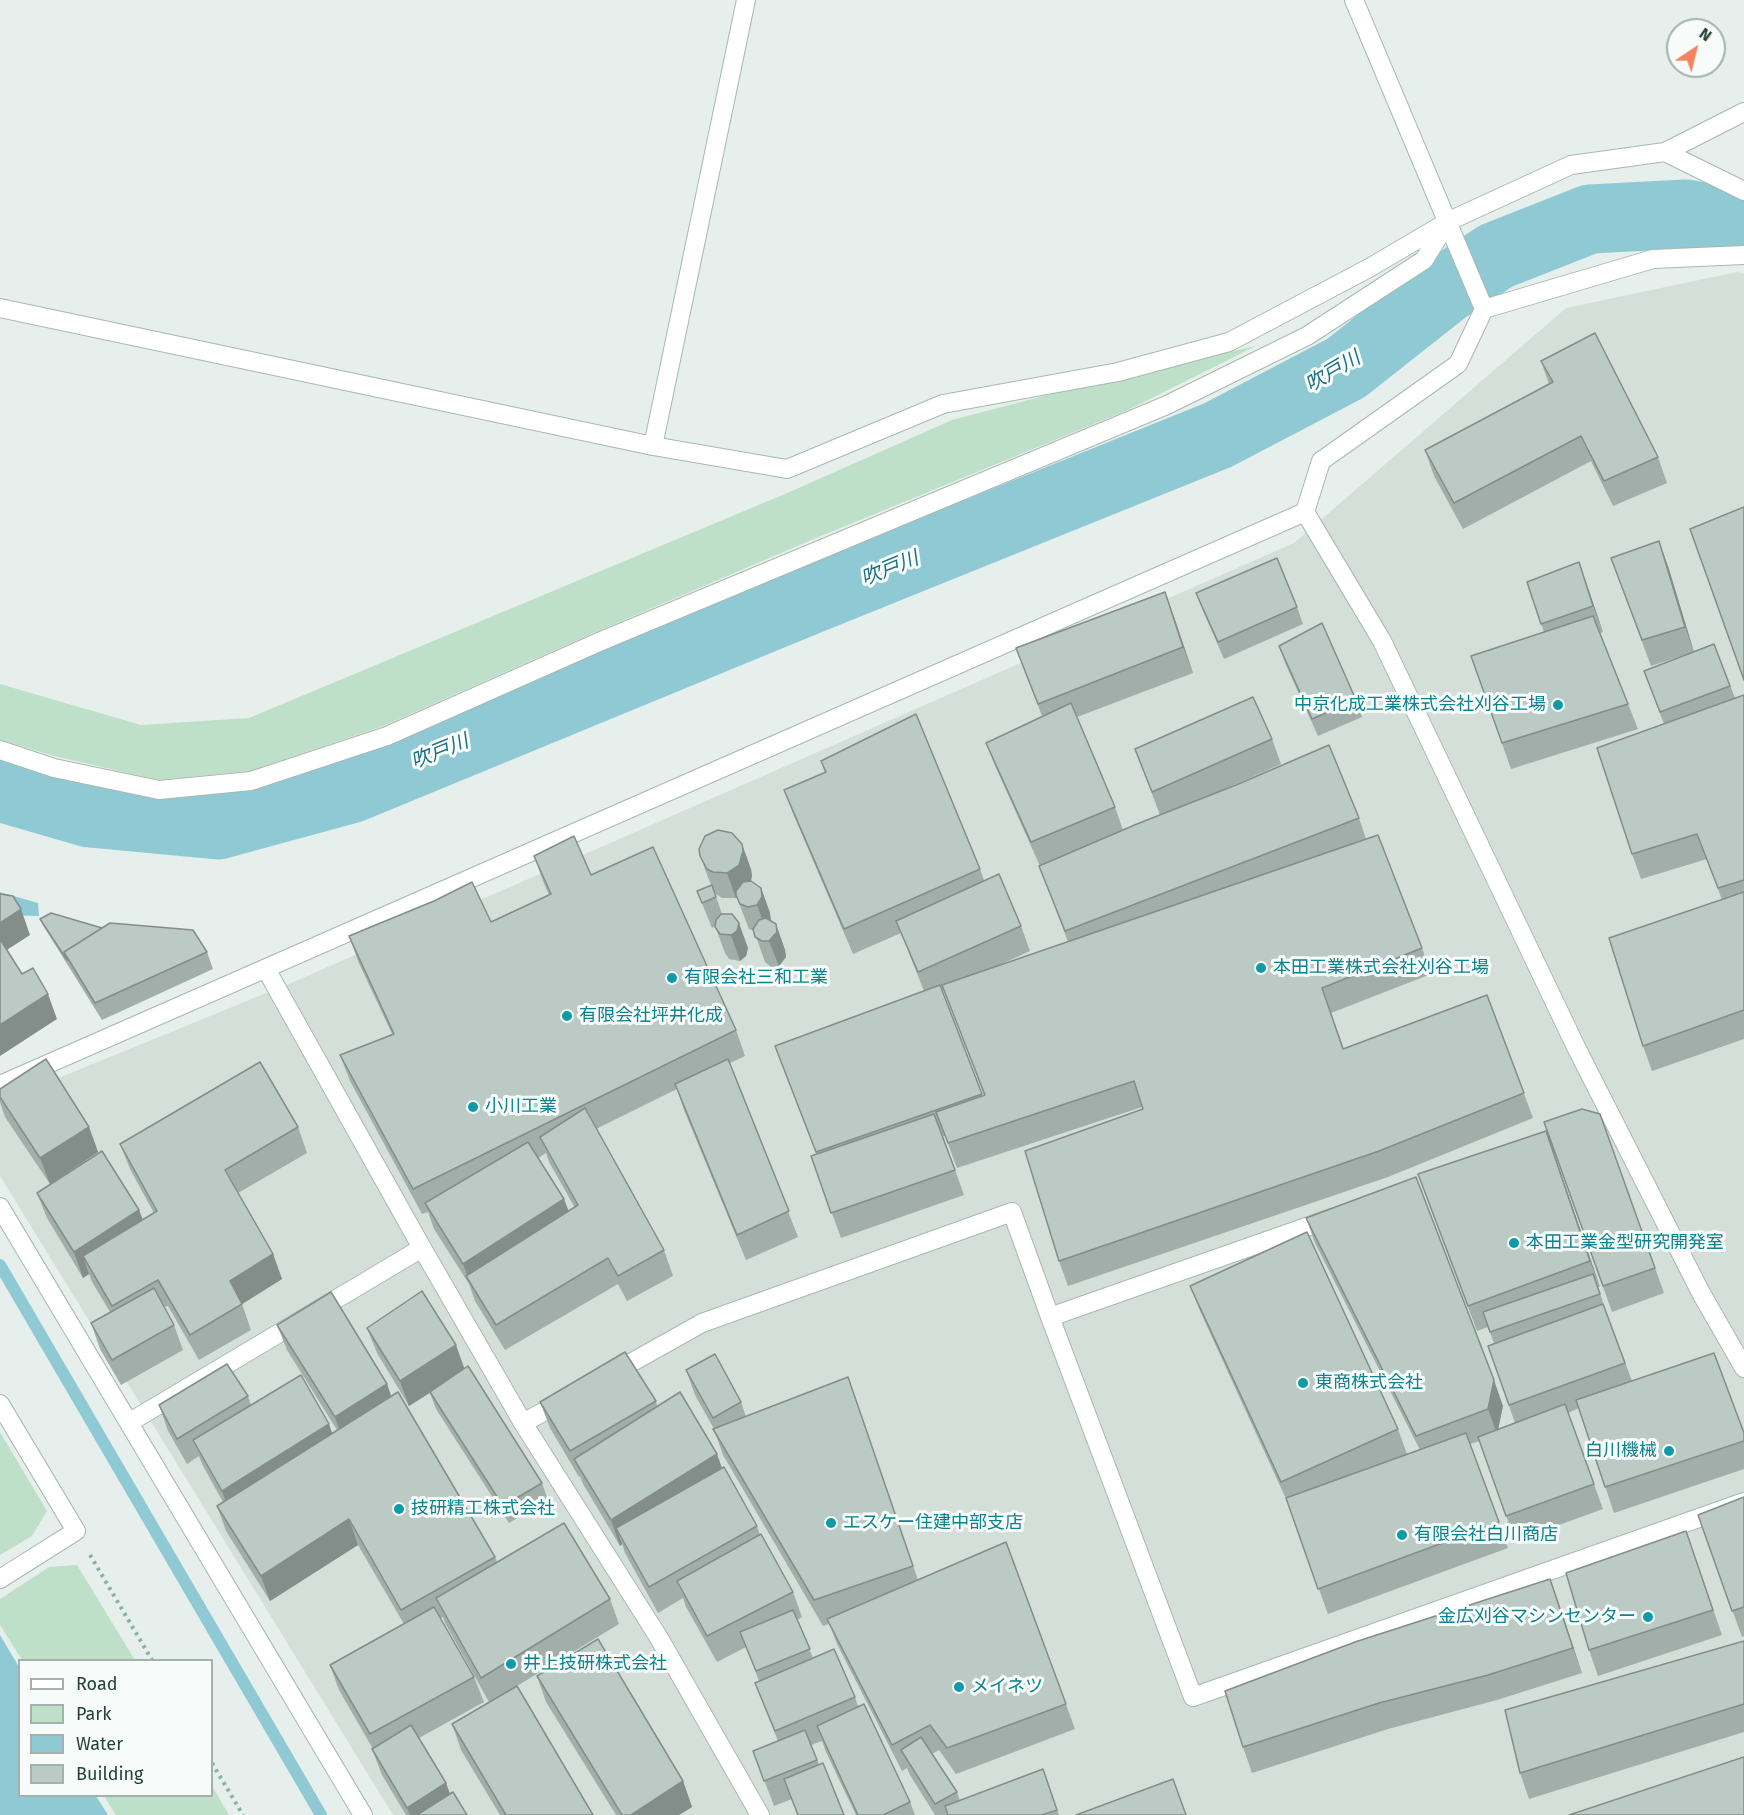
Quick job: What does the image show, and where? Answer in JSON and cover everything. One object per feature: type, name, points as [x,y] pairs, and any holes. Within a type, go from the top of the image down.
[{"type":"street","points":[[653,446],[746,0]]},
{"type":"street","points":[[1354,0],[1449,221],[1484,309],[1458,364],[1321,461],[1305,512],[1382,641],[1576,1047],[1701,1293],[1743,1363]]},
{"type":"street","points":[[0,308],[653,446],[787,469],[943,404],[1118,372],[1229,342],[1369,268],[1449,221],[1571,165],[1665,152],[1744,112]]},
{"type":"street","points":[[1665,152],[1744,191]]},
{"type":"street","points":[[0,750],[54,768],[159,790],[252,781],[387,736],[599,642],[1167,405],[1317,330],[1424,260],[1449,221]]},
{"type":"street","points":[[1484,309],[1653,259],[1744,255]]},
{"type":"street","points":[[0,1085],[1305,512]]},
{"type":"street","points":[[267,969],[422,1248],[523,1423],[659,1638],[760,1815]]},
{"type":"street","points":[[1592,1127],[1614,1119]]},
{"type":"street","points":[[0,1207],[363,1815]]},
{"type":"street","points":[[523,1423],[702,1323],[1012,1212],[1193,1697],[1744,1502]]},
{"type":"street","points":[[1050,1317],[1343,1214]]},
{"type":"street","points":[[130,1422],[422,1248]]},
{"type":"street","points":[[0,1404],[76,1531],[0,1579]]},
{"type":"path","points":[[76,1531],[151,1659]]},
{"type":"path","points":[[213,1765],[243,1815]]},
{"type":"shaded area","points":[[1737,272],[1744,274],[1744,1815],[393,1815],[0,1176],[0,1102],[298,980],[1294,543],[1566,308]]},
{"type":"green space","points":[[1256,346],[1128,410],[821,536],[383,726],[251,771],[158,780],[54,756],[0,740],[0,684],[141,725],[249,718],[785,494],[952,420],[1120,376]]},
{"type":"green space","points":[[0,1432],[47,1511],[32,1536],[0,1555]]},
{"type":"green space","points":[[77,1565],[134,1659],[21,1659],[0,1625],[0,1599],[49,1567]]},
{"type":"green space","points":[[213,1788],[229,1815],[116,1815],[105,1797],[213,1797]]},
{"type":"water","points":[[0,892],[38,903],[39,916],[7,915],[0,919]]},
{"type":"water","points":[[0,1635],[18,1665],[18,1797],[97,1797],[108,1815],[0,1815]]},
{"type":"building","points":[[1595,333],[1658,457],[1604,481],[1581,436],[1454,503],[1425,450],[1553,382],[1541,361]]},
{"type":"building","points":[[1744,507],[1744,680],[1690,529]]},
{"type":"building","points":[[1659,541],[1685,627],[1642,640],[1611,558]]},
{"type":"building","points":[[1277,558],[1297,607],[1218,642],[1196,593]]},
{"type":"building","points":[[1579,562],[1593,606],[1541,624],[1527,582]]},
{"type":"building","points":[[1165,592],[1183,647],[1038,704],[1016,648]]},
{"type":"building","name":"中京化成工業株式会社刈谷工場","points":[[1593,616],[1628,704],[1502,743],[1471,656]]},
{"type":"building","points":[[1322,623],[1356,700],[1312,719],[1279,646]]},
{"type":"building","points":[[1714,644],[1730,686],[1660,712],[1644,671]]},
{"type":"building","points":[[1744,695],[1744,880],[1718,888],[1697,834],[1632,854],[1597,748]]},
{"type":"building","points":[[1253,697],[1272,739],[1152,792],[1135,749]]},
{"type":"building","points":[[1071,703],[1115,807],[1031,842],[986,743]]},
{"type":"building","points":[[916,714],[980,869],[844,929],[784,790],[826,772],[821,761]]},
{"type":"building","points":[[1329,745],[1359,818],[1065,931],[1039,866]]},
{"type":"building","points":[[718,830],[732,833],[742,844],[743,851],[739,865],[727,873],[707,869],[700,856],[699,849],[705,836]]},
{"type":"building","points":[[1378,835],[1422,948],[1322,988],[1343,1049],[1487,995],[1524,1093],[1379,1151],[1059,1261],[1025,1151],[1143,1109],[1134,1081],[948,1143],[936,1112],[985,1095],[942,985]]},
{"type":"building","points":[[574,836],[591,875],[653,847],[736,1030],[413,1189],[340,1055],[394,1034],[349,936],[434,901],[472,882],[491,922],[551,894],[534,856]]},
{"type":"building","points":[[999,874],[1021,926],[918,972],[896,921]]},
{"type":"building","points":[[751,881],[761,888],[762,897],[757,905],[748,907],[740,904],[736,891],[743,882]]},
{"type":"building","points":[[712,885],[716,897],[702,903],[697,891]]},
{"type":"building","points":[[1744,892],[1744,1010],[1643,1046],[1609,938]]},
{"type":"building","points":[[0,894],[13,896],[21,909],[0,923]]},
{"type":"building","points":[[51,913],[102,928],[64,952],[67,960],[40,919]]},
{"type":"building","points":[[721,914],[732,914],[739,923],[737,931],[731,935],[720,934],[715,927],[716,920]]},
{"type":"building","points":[[766,918],[776,924],[777,932],[769,941],[762,941],[755,937],[753,929],[759,920]]},
{"type":"building","points":[[110,923],[193,930],[207,952],[95,1003],[64,952]]},
{"type":"building","points":[[0,939],[22,974],[33,968],[48,994],[0,1025]]},
{"type":"building","points":[[940,985],[982,1094],[816,1152],[775,1046]]},
{"type":"building","points":[[46,1059],[89,1127],[40,1158],[0,1097],[0,1089]]},
{"type":"building","points":[[728,1059],[789,1211],[737,1235],[675,1084]]},
{"type":"building","points":[[260,1062],[298,1127],[225,1170],[273,1254],[230,1281],[242,1304],[190,1335],[158,1280],[112,1306],[83,1256],[157,1211],[120,1144]]},
{"type":"building","points":[[585,1108],[664,1250],[618,1276],[608,1258],[496,1325],[466,1276],[578,1205],[540,1137]]},
{"type":"building","points":[[1582,1109],[1600,1114],[1655,1268],[1603,1286],[1544,1122]]},
{"type":"building","points":[[934,1114],[955,1170],[831,1213],[811,1156]]},
{"type":"building","name":"本田工業金型研究開発室","points":[[1546,1131],[1590,1261],[1468,1306],[1418,1174]]},
{"type":"building","points":[[528,1142],[564,1199],[463,1264],[425,1203]]},
{"type":"building","points":[[102,1151],[139,1210],[74,1252],[37,1193]]},
{"type":"building","points":[[1416,1177],[1494,1380],[1488,1409],[1416,1436],[1306,1218]]},
{"type":"building","name":"東商株式会社","points":[[1307,1232],[1398,1429],[1281,1482],[1190,1286]]},
{"type":"building","points":[[1593,1274],[1600,1294],[1490,1332],[1483,1312]]},
{"type":"building","points":[[154,1288],[174,1325],[112,1360],[91,1323]]},
{"type":"building","points":[[422,1291],[456,1345],[400,1381],[367,1328]]},
{"type":"building","points":[[331,1292],[387,1384],[335,1417],[277,1325]]},
{"type":"building","points":[[1603,1304],[1625,1363],[1509,1405],[1488,1346]]},
{"type":"building","points":[[625,1352],[656,1401],[570,1451],[540,1402]]},
{"type":"building","name":"白川機械","points":[[1714,1353],[1744,1433],[1744,1441],[1605,1487],[1576,1400]]},
{"type":"building","points":[[715,1354],[741,1402],[713,1418],[686,1370]]},
{"type":"building","points":[[227,1364],[248,1396],[177,1439],[159,1405]]},
{"type":"building","points":[[468,1366],[542,1483],[503,1506],[430,1392]]},
{"type":"building","points":[[301,1375],[329,1424],[222,1491],[193,1440]]},
{"type":"building","name":"エスケー住建中部支店","points":[[848,1377],[913,1566],[814,1600],[713,1429]]},
{"type":"building","points":[[398,1392],[495,1557],[401,1610],[349,1519],[261,1576],[217,1506]]},
{"type":"building","points":[[680,1392],[717,1454],[611,1520],[574,1459]]},
{"type":"building","points":[[1565,1404],[1594,1484],[1506,1516],[1478,1437]]},
{"type":"building","name":"有限会社白川商店","points":[[1466,1433],[1499,1522],[1318,1589],[1286,1498]]},
{"type":"building","points":[[724,1467],[757,1526],[649,1587],[616,1528]]},
{"type":"building","points":[[1744,1497],[1744,1607],[1732,1611],[1698,1515]]},
{"type":"building","name":"井上技研株式会社","points":[[564,1523],[610,1599],[481,1678],[436,1598]]},
{"type":"building","name":"金広刈谷マシンセンター","points":[[1686,1531],[1713,1610],[1589,1650],[1566,1573]]},
{"type":"building","points":[[761,1534],[793,1592],[707,1636],[677,1581]]},
{"type":"building","name":"メイネツ","points":[[1006,1542],[1066,1704],[947,1748],[930,1725],[892,1745],[827,1619]]},
{"type":"building","points":[[1550,1579],[1573,1648],[1488,1675],[1379,1703],[1243,1747],[1225,1691],[1355,1642]]},
{"type":"building","points":[[434,1607],[474,1677],[370,1734],[330,1665]]},
{"type":"building","points":[[793,1610],[810,1649],[756,1671],[740,1632]]},
{"type":"building","points":[[598,1639],[683,1781],[631,1815],[622,1815],[537,1676]]},
{"type":"building","points":[[1744,1641],[1744,1704],[1520,1773],[1505,1710]]},
{"type":"building","points":[[834,1649],[855,1697],[775,1731],[755,1683]]},
{"type":"building","points":[[517,1686],[593,1815],[506,1815],[452,1724]]},
{"type":"building","points":[[864,1704],[910,1802],[883,1815],[858,1815],[817,1726]]},
{"type":"building","points":[[411,1725],[446,1783],[407,1808],[372,1749]]},
{"type":"building","points":[[805,1730],[817,1760],[764,1781],[753,1751]]},
{"type":"building","points":[[921,1737],[957,1792],[935,1804],[901,1750]]},
{"type":"building","points":[[1744,1757],[1744,1815],[1569,1815]]},
{"type":"building","points":[[823,1763],[844,1815],[798,1815],[784,1779]]},
{"type":"building","points":[[1043,1769],[1057,1810],[1042,1815],[948,1815],[945,1806]]},
{"type":"building","points":[[1173,1779],[1186,1815],[1076,1815]]},
{"type":"building","points":[[453,1792],[467,1815],[417,1815]]},
{"type":"waterway","name":"吹戸川","points":[[0,787],[90,813],[218,825],[350,789],[1218,435],[1346,368],[1446,289],[1496,256],[1590,219],[1686,214],[1744,225]]},
{"type":"waterway","points":[[0,1265],[321,1815]]},
{"type":"place","name":"中京化成工業株式会社刈谷工場","points":[[1558,705]]},
{"type":"place","name":"本田工業株式会社刈谷工場","points":[[1261,968]]},
{"type":"place","name":"有限会社三和工業","points":[[672,978]]},
{"type":"place","name":"有限会社坪井化成","points":[[567,1016]]},
{"type":"place","name":"小川工業","points":[[473,1107]]},
{"type":"place","name":"本田工業金型研究開発室","points":[[1514,1243]]},
{"type":"place","name":"東商株式会社","points":[[1303,1383]]},
{"type":"place","name":"白川機械","points":[[1669,1451]]},
{"type":"place","name":"技研精工株式会社","points":[[399,1509]]},
{"type":"place","name":"エスケー住建中部支店","points":[[831,1523]]},
{"type":"place","name":"有限会社白川商店","points":[[1402,1535]]},
{"type":"place","name":"金広刈谷マシンセンター","points":[[1648,1617]]},
{"type":"place","name":"井上技研株式会社","points":[[511,1664]]},
{"type":"place","name":"メイネツ","points":[[959,1687]]}]
